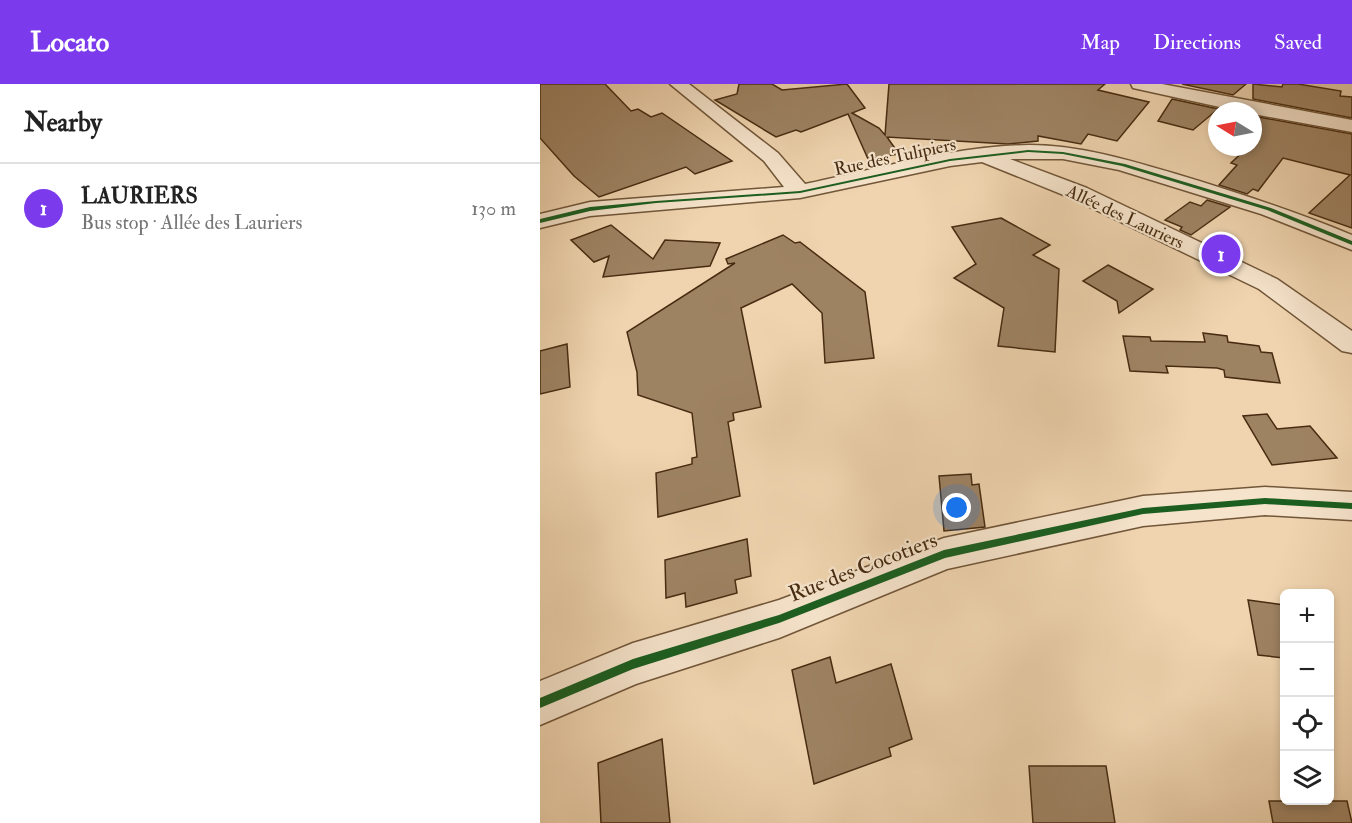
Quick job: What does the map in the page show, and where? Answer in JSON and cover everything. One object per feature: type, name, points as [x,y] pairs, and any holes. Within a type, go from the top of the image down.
[{"type":"street","points":[[678,84],[771,157],[800,192]]},
{"type":"street","points":[[1139,84],[1244,107],[1352,126]]},
{"type":"street","name":"Rue des Tulipiers","points":[[540,221],[590,209],[800,192],[950,160],[1028,151],[1063,153],[1123,165],[1269,209],[1352,243]]},
{"type":"street","name":"Allée des Lauriers","points":[[985,156],[1079,193],[1268,285],[1352,344]]},
{"type":"street","name":"Rue des Cocotiers","points":[[540,702],[633,664],[779,619],[944,554],[1143,511],[1265,501],[1352,506]]},
{"type":"building","points":[[540,84],[605,84],[631,111],[638,109],[651,117],[662,113],[732,161],[695,174],[686,167],[599,197],[574,176],[540,138]]},
{"type":"building","points":[[739,84],[772,84],[782,90],[847,84],[865,108],[852,113],[879,128],[885,135],[889,84],[1105,84],[1098,90],[1149,102],[1117,141],[1088,134],[1081,144],[1038,136],[1038,141],[1008,144],[887,137],[899,154],[868,159],[848,114],[801,132],[796,130],[776,137],[715,100],[737,94]]},
{"type":"building","points":[[1182,84],[1246,84],[1233,95]]},
{"type":"building","points":[[1253,84],[1282,87],[1283,84],[1298,84],[1341,91],[1340,96],[1352,97],[1352,118],[1253,99]]},
{"type":"building","points":[[1172,99],[1208,107],[1208,117],[1193,130],[1158,121]]},
{"type":"building","points":[[1262,118],[1352,134],[1352,228],[1309,213],[1350,175],[1283,158],[1258,191],[1253,189],[1247,194],[1219,185],[1237,165],[1231,163],[1238,156],[1262,156]]},
{"type":"building","points":[[1207,200],[1230,207],[1191,235],[1180,230],[1182,227],[1165,220],[1190,202],[1201,206]]},
{"type":"building","points":[[1001,218],[1050,245],[1033,255],[1059,269],[1055,352],[998,346],[1004,308],[954,278],[976,264],[952,227]]},
{"type":"building","points":[[611,225],[653,259],[665,240],[720,243],[710,266],[603,277],[609,256],[594,262],[571,240]]},
{"type":"building","points":[[783,235],[795,243],[800,242],[865,292],[874,358],[825,363],[822,313],[792,284],[741,308],[761,407],[733,413],[734,420],[728,422],[740,496],[658,517],[656,473],[692,464],[692,458],[697,457],[692,413],[638,395],[637,372],[627,332],[735,263],[728,264],[726,259]]},
{"type":"building","points":[[1108,265],[1153,289],[1119,313],[1117,301],[1083,281]]},
{"type":"building","points":[[1203,333],[1227,336],[1228,342],[1259,346],[1261,352],[1272,353],[1280,383],[1225,377],[1224,370],[1217,368],[1166,366],[1168,373],[1130,371],[1123,336],[1150,337],[1151,341],[1205,342]]},
{"type":"building","points":[[567,344],[570,387],[540,394],[540,351]]},
{"type":"building","points":[[1267,414],[1277,429],[1310,426],[1337,458],[1272,465],[1243,416]]},
{"type":"building","points":[[971,474],[972,485],[979,484],[985,527],[944,531],[939,476]]},
{"type":"building","points":[[747,539],[751,576],[735,580],[737,593],[686,607],[685,593],[666,598],[665,560]]},
{"type":"building","points":[[1248,600],[1280,604],[1280,658],[1258,655]]},
{"type":"building","points":[[830,657],[836,683],[891,664],[912,739],[889,748],[891,756],[814,784],[792,670]]},
{"type":"building","points":[[662,739],[670,823],[601,823],[598,763]]},
{"type":"building","points":[[1029,766],[1106,766],[1115,823],[1033,823]]},
{"type":"building","points":[[1269,801],[1280,801],[1280,805],[1334,805],[1334,801],[1347,801],[1352,823],[1273,823]]},
{"type":"cycle path","points":[[540,221],[590,209],[800,192],[950,160],[1028,151],[1063,153],[1123,165],[1269,209],[1352,243]]},
{"type":"cycle path","points":[[540,703],[633,664],[779,619],[944,554],[1143,511],[1265,501],[1352,506]]},
{"type":"place","name":"LAURIERS","points":[[1221,254]]}]
